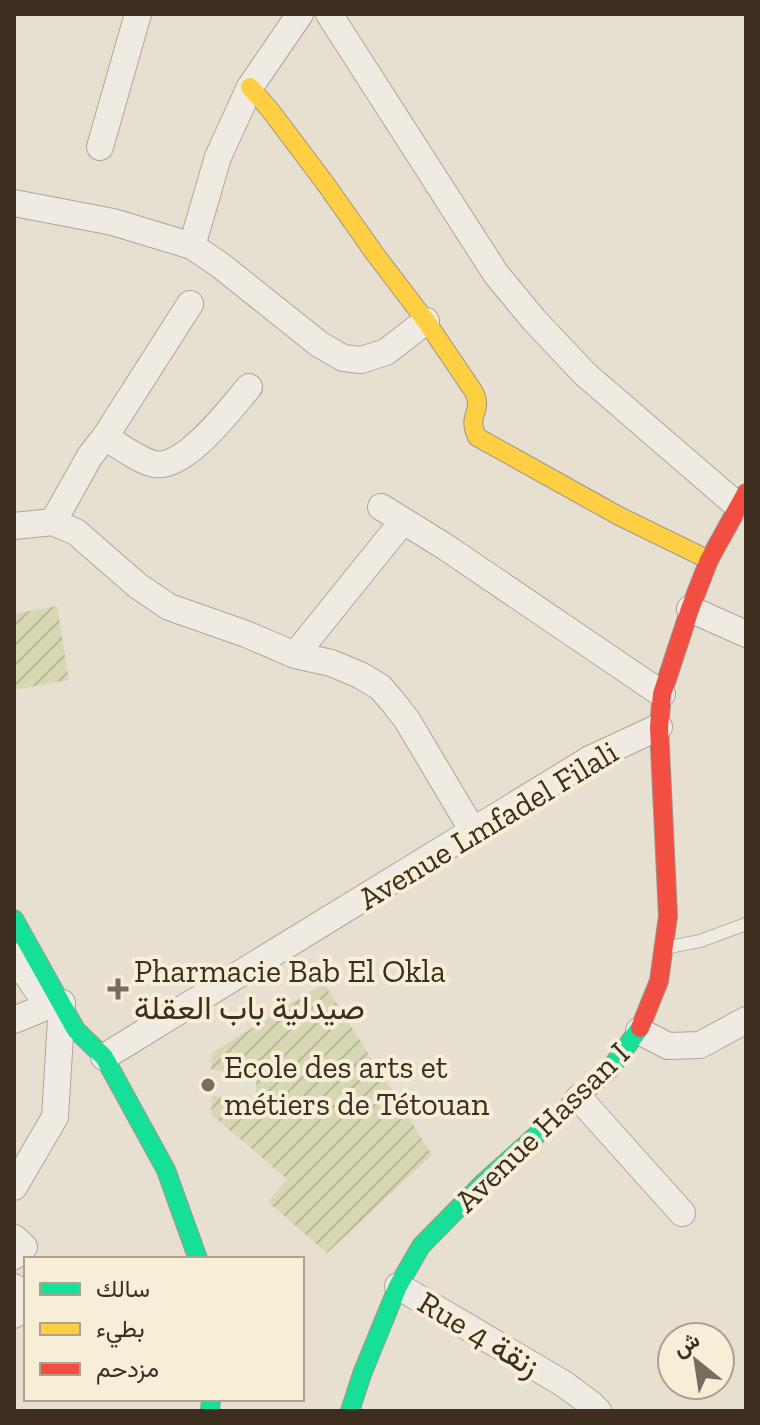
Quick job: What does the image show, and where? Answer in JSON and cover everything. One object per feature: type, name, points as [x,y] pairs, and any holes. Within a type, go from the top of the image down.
[{"type":"street","points":[[100,147],[138,14]]},
{"type":"street","points":[[192,246],[218,157],[250,87],[300,14]]},
{"type":"street","points":[[329,14],[496,274],[534,320],[585,374],[742,500],[709,560],[690,609],[662,694],[659,727]]},
{"type":"street","points":[[250,87],[296,144],[426,321],[479,401],[472,425],[477,437],[619,516],[709,560]]},
{"type":"street","points":[[14,203],[113,222],[192,246],[319,344],[343,358],[361,360],[386,352],[426,321]]},
{"type":"street","points":[[53,522],[90,456],[190,304]]},
{"type":"street","points":[[105,437],[155,464],[170,463],[193,449],[249,387]]},
{"type":"street","points":[[295,655],[392,514],[662,694]]},
{"type":"street","points":[[14,526],[53,522],[76,532],[138,586],[169,607],[295,655],[331,663],[380,687],[407,720],[473,831]]},
{"type":"street","points":[[690,609],[746,634]]},
{"type":"street","name":"Avenue Lmfadel Filali","points":[[104,1057],[590,759],[659,727]]},
{"type":"street","name":"Avenue Hassan I","points":[[350,1411],[398,1286],[421,1246],[482,1184],[610,1069],[639,1031],[659,981],[668,916],[659,727]]},
{"type":"street","points":[[14,919],[76,1030],[104,1057],[166,1170],[197,1257]]},
{"type":"street","points":[[14,956],[48,1006],[14,1020]]},
{"type":"street","points":[[14,1037],[62,1003]]},
{"type":"street","points":[[14,1187],[55,1117],[62,1003]]},
{"type":"street","points":[[639,1031],[668,1046],[700,1045],[746,1020]]},
{"type":"street","points":[[579,1098],[682,1213]]},
{"type":"street","points":[[14,1238],[24,1247],[14,1256]]},
{"type":"street","name":"Rue 4 زنقة","points":[[398,1286],[564,1384],[598,1411]]},
{"type":"street","points":[[14,1287],[19,1294],[14,1315]]},
{"type":"lane","points":[[663,949],[700,941],[746,924]]},
{"type":"green space","points":[[57,606],[69,680],[14,690],[14,614]]},
{"type":"green space","points":[[324,983],[432,1155],[327,1253],[268,1202],[287,1179],[211,1114],[212,1096],[255,1100],[257,1075],[211,1070],[212,1053]]},
{"type":"traffic: fast","points":[[14,919],[76,1030],[104,1057],[166,1170],[197,1257]]},
{"type":"traffic: fast","points":[[350,1411],[398,1286],[421,1246],[482,1184],[610,1069],[640,1028]]},
{"type":"traffic: fast","points":[[210,1411],[211,1401]]},
{"type":"traffic: slow","points":[[250,87],[325,183],[474,392],[477,405],[473,423],[477,437],[619,516],[709,560]]},
{"type":"traffic: jam","points":[[640,1028],[659,981],[668,916],[659,727],[662,694],[709,560],[746,493]]},
{"type":"place","name":"Pharmacie Bab El Okla صيدلية باب العقلة","points":[[118,989]]},
{"type":"place","name":"Ecole des arts et métiers de Tétouan","points":[[208,1085]]}]
